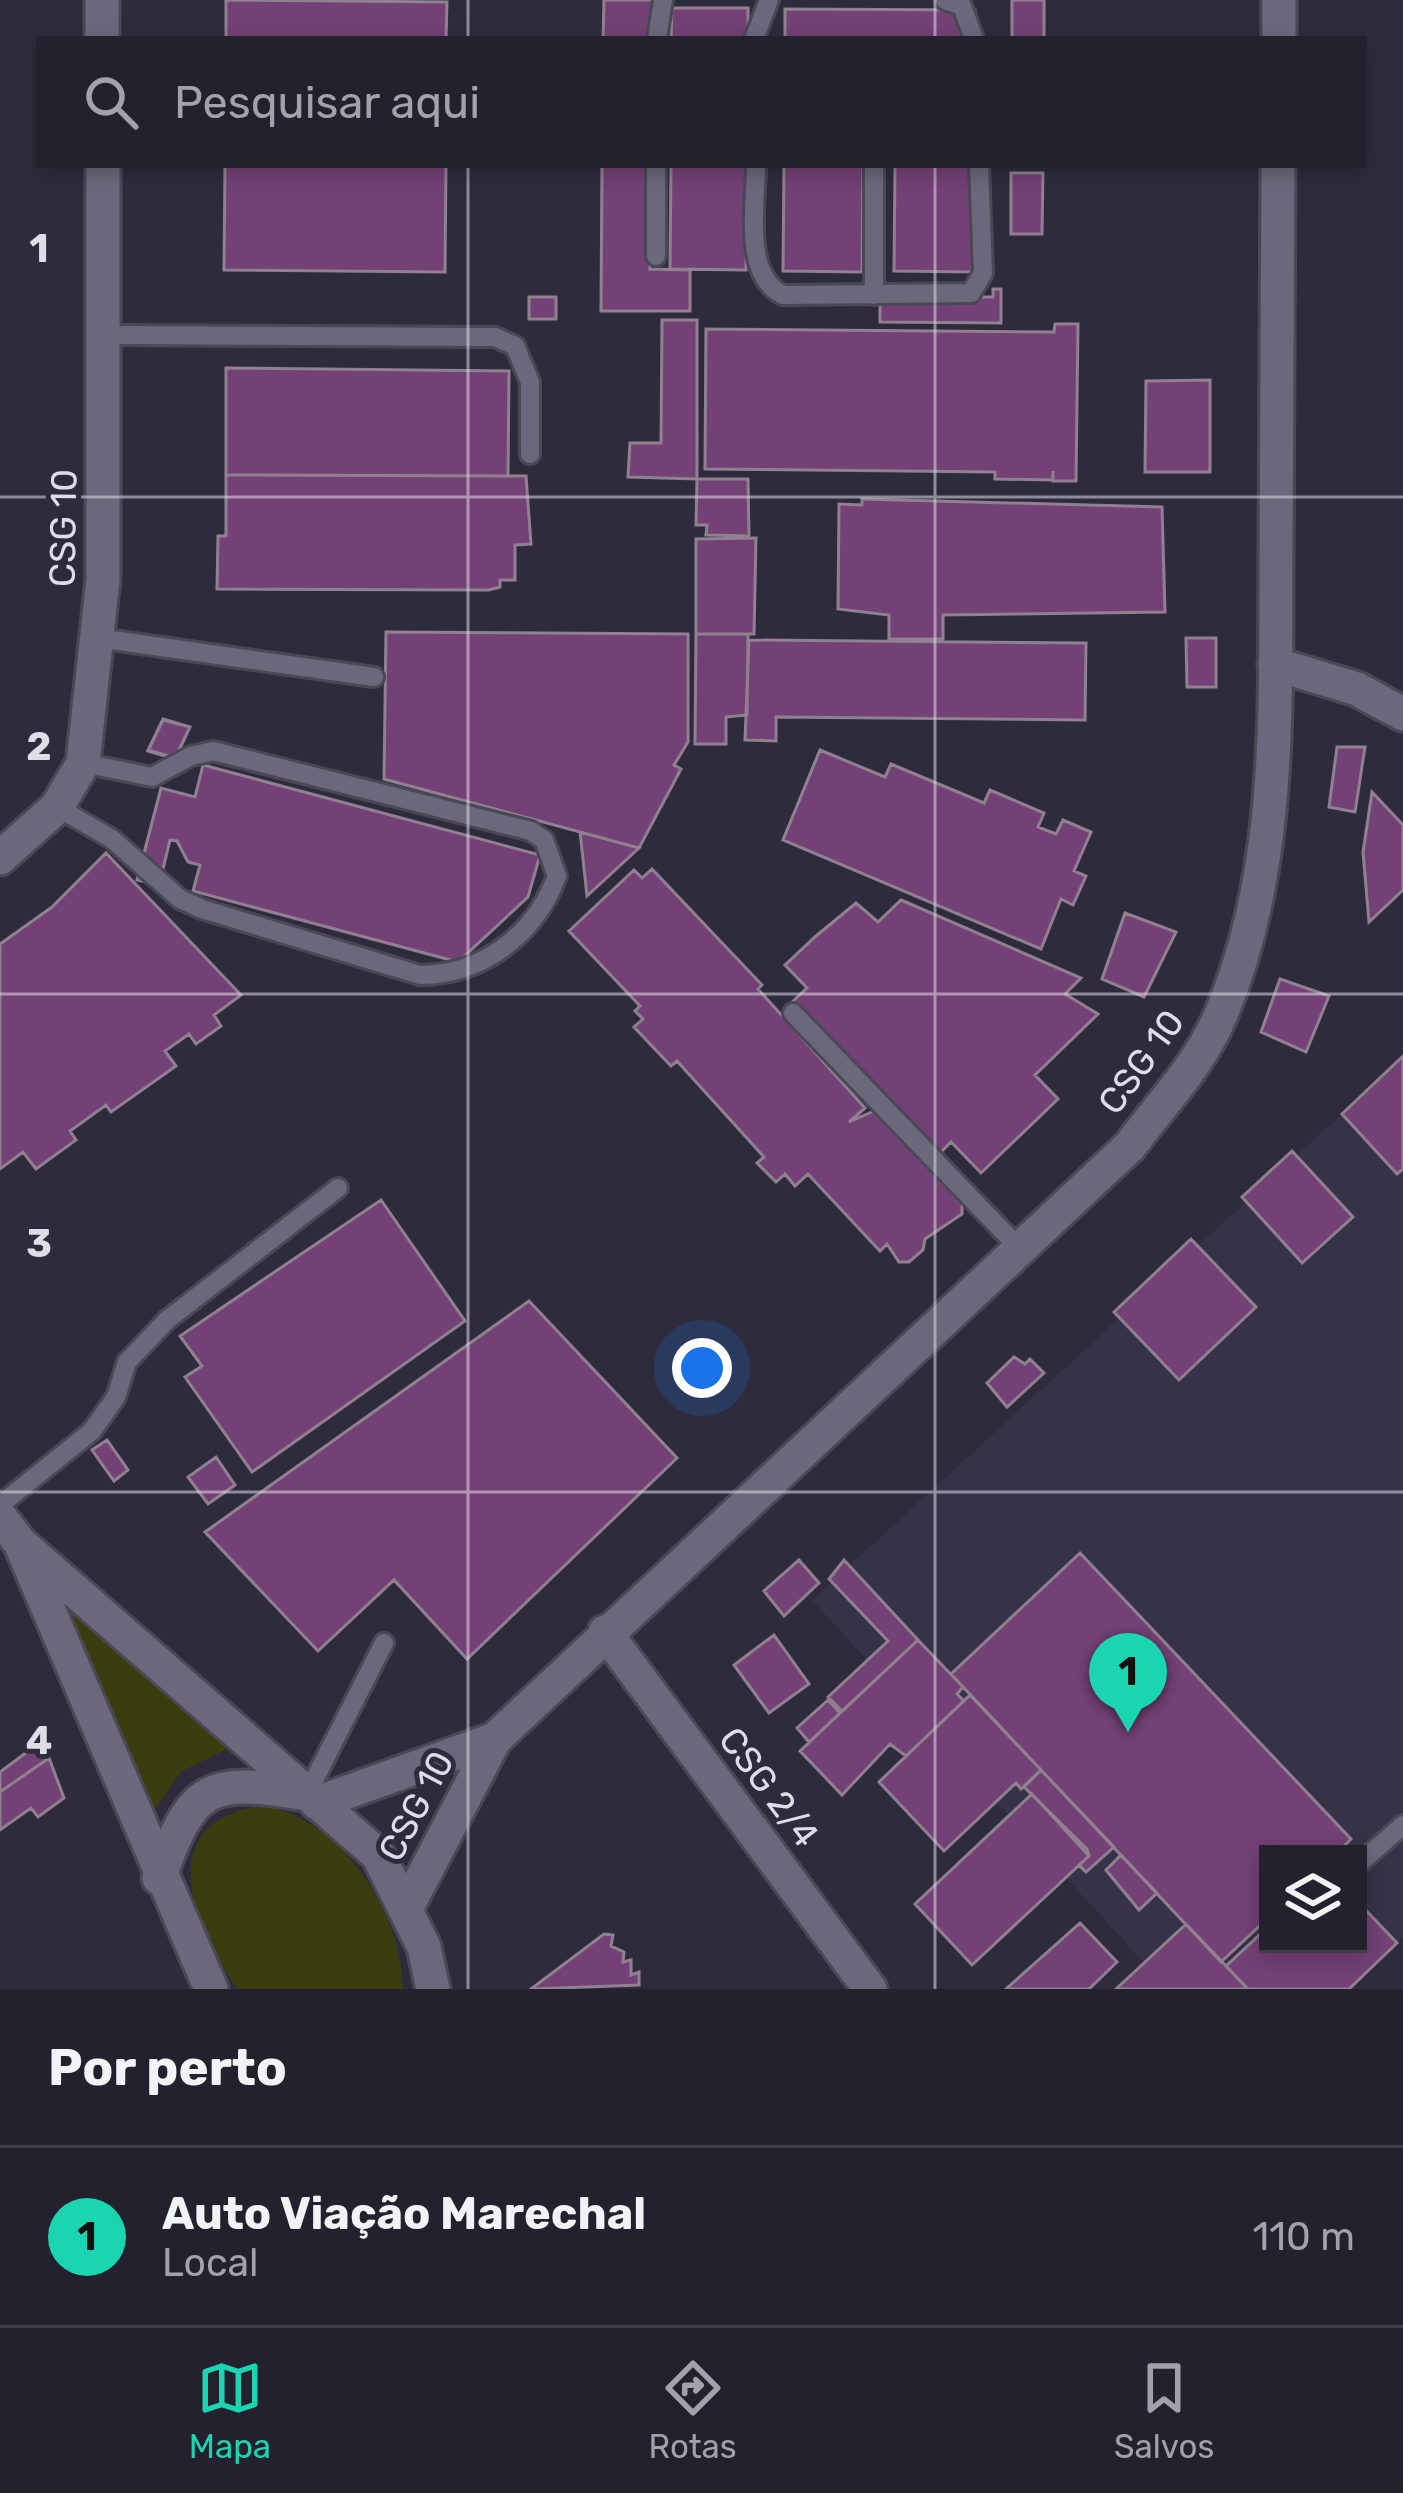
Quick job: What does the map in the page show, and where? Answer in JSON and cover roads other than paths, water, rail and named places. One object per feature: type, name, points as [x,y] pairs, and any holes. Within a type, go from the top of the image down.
[{"type":"street","points":[[102,0],[103,36]]},
{"type":"street","points":[[1279,0],[1279,36]]},
{"type":"street","name":"CSG 10","points":[[0,858],[57,807],[83,763],[103,579],[103,168]]},
{"type":"street","name":"CSG 10","points":[[406,1909],[496,1738],[1130,1146],[1201,1053],[1221,1016],[1260,904],[1268,855],[1275,664],[1278,168]]},
{"type":"street","points":[[1275,664],[1357,689],[1403,714]]},
{"type":"street","points":[[10,1530],[379,1855],[424,1948],[434,1989]]},
{"type":"street","points":[[10,1530],[201,1982]]},
{"type":"street","name":"CSG 2/4","points":[[605,1632],[870,1989]]},
{"type":"street","name":"CSG 10","points":[[312,1798],[496,1738]]},
{"type":"street","points":[[159,1878],[181,1818],[203,1797],[238,1783],[312,1798]]},
{"type":"lane","points":[[657,36],[663,0]]},
{"type":"lane","points":[[945,0],[962,6],[973,36]]},
{"type":"lane","points":[[754,36],[758,3]]},
{"type":"lane","points":[[656,168],[656,256]]},
{"type":"lane","points":[[756,168],[757,263],[770,289],[783,295],[962,294],[980,286],[979,168]]},
{"type":"lane","points":[[874,168],[874,295]]},
{"type":"lane","points":[[103,334],[495,337],[515,346],[530,382],[530,454]]},
{"type":"lane","points":[[98,638],[374,677]]},
{"type":"lane","points":[[57,807],[112,839],[180,899],[420,975],[448,975],[488,959],[544,911],[557,876],[544,840],[531,831],[213,751],[191,755],[152,777],[83,763]]},
{"type":"lane","points":[[793,1013],[1021,1250]]},
{"type":"lane","points":[[0,1505],[92,1431],[116,1397],[127,1362],[166,1320],[338,1188]]},
{"type":"lane","points":[[312,1798],[383,1642]]},
{"type":"lane","points":[[1367,1856],[1403,1825]]},
{"type":"place","name":"Auto Viação Marechal","points":[[1128,1732]]}]
